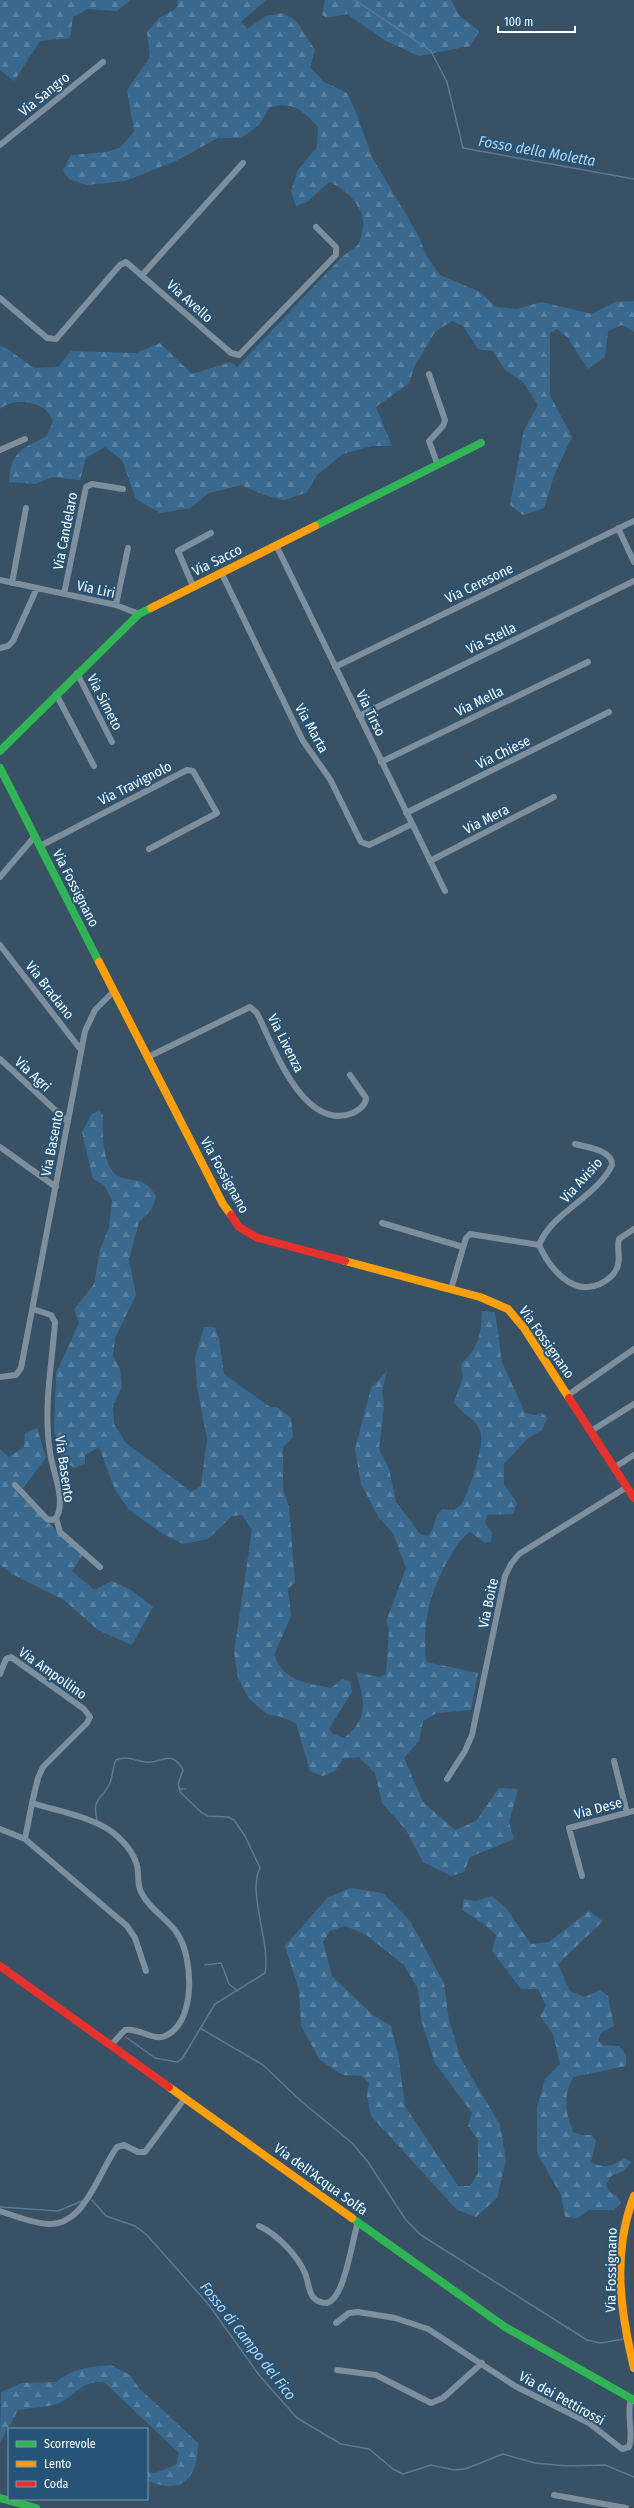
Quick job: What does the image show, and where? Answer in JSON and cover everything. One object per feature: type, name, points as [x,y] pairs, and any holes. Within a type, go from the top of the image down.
[{"type":"street","name":"Via Sangro","points":[[0,145],[103,62]]},
{"type":"street","points":[[143,274],[243,163]]},
{"type":"street","name":"Via Avello","points":[[0,298],[47,338],[54,340],[61,335],[121,264],[129,263],[231,353],[239,355],[336,255],[336,247],[316,227]]},
{"type":"street","points":[[429,374],[445,418],[443,426],[429,441],[437,463]]},
{"type":"street","points":[[0,450],[25,439]]},
{"type":"street","name":"Via Sacco","points":[[0,751],[77,673],[140,614],[437,463],[481,443]]},
{"type":"street","name":"Via Candelaro","points":[[64,594],[86,487],[91,484],[124,489]]},
{"type":"street","points":[[12,583],[26,508]]},
{"type":"street","name":"Via Ceresone","points":[[335,667],[634,520]]},
{"type":"street","points":[[618,528],[634,562]]},
{"type":"street","points":[[193,586],[178,551],[210,533]]},
{"type":"street","name":"Via Tirso","points":[[276,545],[445,891]]},
{"type":"street","points":[[116,605],[128,548]]},
{"type":"street","name":"Via Marta","points":[[221,572],[303,741],[330,779],[361,842],[368,845],[412,824]]},
{"type":"street","name":"Via Liri","points":[[0,580],[116,605],[140,614]]},
{"type":"street","name":"Via Stella","points":[[359,716],[634,581]]},
{"type":"street","points":[[0,648],[8,646],[13,641],[36,588]]},
{"type":"street","name":"Via Mella","points":[[381,762],[588,662]]},
{"type":"street","name":"Via Simeto","points":[[77,673],[112,742]]},
{"type":"street","points":[[56,694],[94,766]]},
{"type":"street","name":"Via Chiese","points":[[406,813],[609,712]]},
{"type":"street","name":"Via Fossignano","points":[[0,768],[226,1208],[242,1229],[262,1239],[488,1300],[510,1311],[524,1328],[634,1498]]},
{"type":"street","name":"Via Travignolo","points":[[40,846],[187,770],[193,771],[217,813],[149,849]]},
{"type":"street","name":"Via Mera","points":[[430,861],[554,797]]},
{"type":"street","points":[[0,877],[35,836]]},
{"type":"street","name":"Via Bradano","points":[[0,945],[82,1050]]},
{"type":"street","name":"Via Basento","points":[[0,1377],[20,1372],[85,1031],[92,1016],[114,991]]},
{"type":"street","name":"Via Livenza","points":[[148,1057],[250,1007],[257,1012],[298,1094],[310,1105],[323,1112],[337,1115],[351,1113],[360,1108],[366,1098],[350,1075]]},
{"type":"street","name":"Via Agri","points":[[0,1059],[68,1122]]},
{"type":"street","name":"Via Avisio","points":[[539,1245],[549,1228],[585,1197],[612,1165],[610,1157],[604,1153],[575,1144]]},
{"type":"street","points":[[0,1146],[56,1187]]},
{"type":"street","points":[[382,1223],[463,1247]]},
{"type":"street","points":[[451,1289],[466,1237],[471,1234],[539,1245],[547,1263],[556,1272],[573,1284],[590,1287],[602,1283],[615,1272],[619,1261],[619,1239],[634,1229]]},
{"type":"street","name":"Via Basento","points":[[15,1485],[47,1519],[53,1520],[56,1518],[60,1501],[51,1460],[47,1425],[55,1322],[51,1315],[33,1308]]},
{"type":"street","points":[[568,1395],[634,1349]]},
{"type":"street","points":[[591,1431],[634,1404]]},
{"type":"street","points":[[614,1467],[634,1455]]},
{"type":"street","name":"Via Boite","points":[[447,1779],[467,1748],[472,1735],[505,1576],[511,1564],[519,1554],[627,1487]]},
{"type":"street","points":[[56,1518],[60,1532],[100,1567]]},
{"type":"street","name":"Via Ampollino","points":[[0,1674],[6,1659],[11,1657],[84,1709],[90,1717],[86,1724],[43,1767],[38,1778],[25,1839]]},
{"type":"street","points":[[614,1761],[627,1813]]},
{"type":"street","points":[[32,1803],[100,1825],[117,1836],[136,1860],[142,1894],[176,1931],[183,1944],[190,1997],[185,2014],[176,2028],[169,2035],[158,2038],[127,2030],[119,2035],[112,2045]]},
{"type":"street","name":"Via Dese","points":[[582,1876],[569,1828],[634,1811]]},
{"type":"street","points":[[0,1829],[25,1839],[127,1926],[135,1938],[146,1971]]},
{"type":"street","name":"Via dell'Acqua Solfa","points":[[0,1966],[510,2331],[633,2399]]},
{"type":"street","points":[[0,2211],[48,2224],[69,2218],[92,2192],[117,2147],[124,2145],[138,2152],[145,2152],[185,2098]]},
{"type":"street","name":"Via Fossignano","points":[[634,2196],[624,2220],[621,2259],[621,2305],[634,2368]]},
{"type":"street","points":[[259,2226],[270,2233],[296,2257],[305,2274],[312,2296],[319,2302],[327,2303],[334,2298],[341,2286],[358,2222]]},
{"type":"street","name":"Via dei Pettirossi","points":[[336,2323],[346,2315],[355,2312],[401,2320],[436,2333],[523,2391],[589,2423],[622,2448],[629,2447],[633,2440],[629,2409],[633,2399]]},
{"type":"street","points":[[337,2370],[376,2375],[424,2401],[433,2403],[445,2396],[482,2363]]},
{"type":"street","points":[[554,2495],[626,2508]]},
{"type":"street","points":[[0,2498],[36,2508]]},
{"type":"green space","points":[[0,0],[131,0],[117,11],[87,9],[73,17],[70,38],[40,41],[14,81],[0,70]]},
{"type":"green space","points":[[178,0],[266,0],[241,22],[247,29],[266,16],[283,13],[296,21],[315,50],[310,67],[324,82],[347,93],[355,110],[373,159],[417,233],[426,255],[440,275],[480,292],[496,307],[517,309],[541,302],[592,314],[615,302],[634,301],[634,332],[622,325],[608,331],[605,357],[588,369],[568,338],[557,329],[550,333],[550,395],[572,437],[555,473],[544,508],[523,515],[510,505],[524,430],[538,405],[523,382],[505,370],[493,351],[478,349],[463,326],[452,321],[435,332],[415,365],[409,383],[376,407],[392,446],[372,446],[343,454],[318,474],[306,493],[284,500],[264,495],[241,485],[209,493],[190,508],[160,513],[136,499],[122,460],[105,447],[86,458],[80,480],[52,477],[36,484],[9,482],[10,472],[15,457],[19,452],[31,444],[47,436],[53,421],[44,409],[32,403],[15,402],[0,409],[0,346],[6,348],[34,368],[58,367],[71,351],[136,353],[160,343],[192,374],[231,362],[237,367],[343,256],[359,243],[363,227],[361,213],[358,206],[348,194],[335,185],[329,182],[307,202],[296,206],[291,191],[298,170],[317,147],[318,127],[297,108],[291,106],[278,105],[270,107],[259,125],[241,138],[218,138],[176,161],[125,181],[87,185],[69,179],[63,170],[71,155],[107,152],[121,147],[134,131],[127,90],[150,57],[147,32],[160,17],[176,9]]},
{"type":"green space","points":[[325,0],[451,0],[459,15],[479,31],[470,46],[419,56],[386,41],[347,14],[327,18],[322,15]]},
{"type":"green space","points":[[99,1111],[103,1115],[103,1139],[106,1158],[114,1173],[126,1179],[144,1183],[156,1196],[152,1209],[139,1222],[129,1260],[136,1295],[115,1338],[113,1356],[120,1369],[122,1387],[113,1405],[114,1424],[126,1443],[191,1492],[201,1486],[207,1439],[197,1387],[195,1358],[204,1327],[215,1327],[219,1339],[224,1374],[270,1407],[277,1407],[291,1418],[293,1437],[283,1447],[283,1490],[289,1507],[295,1582],[288,1589],[291,1616],[274,1655],[284,1671],[297,1680],[331,1688],[342,1679],[350,1681],[352,1692],[329,1729],[333,1734],[344,1738],[358,1723],[361,1715],[363,1699],[356,1672],[379,1677],[386,1674],[389,1630],[386,1622],[406,1568],[393,1533],[379,1518],[361,1484],[355,1449],[371,1388],[387,1371],[382,1391],[384,1407],[379,1449],[389,1469],[396,1502],[420,1534],[428,1536],[431,1533],[437,1515],[442,1509],[454,1510],[462,1503],[472,1479],[478,1457],[481,1440],[479,1429],[473,1420],[454,1402],[463,1378],[461,1364],[472,1352],[480,1334],[482,1311],[495,1312],[502,1362],[525,1413],[536,1415],[542,1413],[547,1418],[542,1430],[527,1439],[504,1464],[504,1484],[517,1503],[513,1514],[487,1515],[485,1524],[492,1533],[491,1541],[485,1543],[470,1532],[460,1541],[441,1573],[431,1597],[428,1609],[425,1634],[426,1662],[478,1673],[471,1710],[437,1713],[423,1721],[419,1741],[404,1758],[423,1802],[455,1830],[476,1821],[499,1788],[518,1789],[509,1822],[514,1839],[470,1857],[464,1872],[451,1876],[423,1862],[406,1830],[382,1803],[375,1773],[359,1757],[343,1759],[335,1771],[323,1776],[310,1771],[296,1723],[278,1716],[267,1714],[249,1699],[238,1678],[234,1653],[252,1529],[242,1515],[232,1516],[208,1539],[183,1544],[163,1534],[129,1510],[115,1490],[99,1447],[85,1455],[85,1464],[75,1468],[64,1462],[54,1431],[56,1373],[79,1323],[74,1310],[94,1284],[100,1250],[109,1227],[112,1200],[104,1185],[93,1179],[82,1132],[92,1114]]},
{"type":"green space","points":[[37,1428],[46,1458],[18,1494],[83,1555],[72,1571],[94,1590],[112,1581],[131,1590],[153,1607],[132,1645],[98,1630],[64,1600],[12,1574],[0,1565],[0,1449],[9,1457],[24,1447],[25,1433]]},
{"type":"green space","points":[[350,1888],[383,1893],[410,1921],[444,1983],[449,2020],[461,2059],[500,2125],[506,2160],[497,2198],[476,2217],[457,2210],[371,2116],[367,2096],[369,2083],[361,2076],[343,2075],[320,2060],[301,2026],[299,1990],[285,1946],[327,1898]],"holes":[[[345,1926],[365,1934],[404,1965],[418,1989],[421,2020],[435,2063],[472,2113],[468,2126],[478,2140],[478,2173],[470,2186],[458,2186],[405,2106],[398,2054],[391,2026],[373,2015],[332,1976],[323,1942],[330,1931]]]},
{"type":"green space","points":[[492,1896],[506,1908],[531,1944],[549,1942],[589,1911],[603,1921],[558,1964],[570,1991],[585,1997],[600,1990],[608,1996],[614,2026],[601,2033],[598,2041],[604,2045],[619,2046],[626,2055],[626,2066],[573,2077],[566,2098],[568,2118],[573,2132],[582,2135],[592,2135],[596,2141],[591,2162],[608,2166],[624,2158],[631,2162],[624,2171],[611,2176],[606,2185],[609,2192],[616,2195],[621,2203],[614,2210],[589,2210],[578,2218],[565,2217],[561,2195],[537,2153],[537,2107],[545,2079],[560,2064],[553,2034],[540,2016],[546,2006],[538,1989],[521,1989],[492,1951],[496,1935],[483,1923],[462,1910],[464,1899],[476,1901]]},
{"type":"green space","points":[[111,2365],[130,2375],[140,2389],[198,2443],[196,2464],[190,2476],[185,2481],[172,2486],[160,2485],[148,2481],[148,2472],[155,2473],[176,2465],[179,2453],[104,2382],[96,2382],[85,2385],[57,2404],[18,2410],[0,2443],[1,2392],[22,2383],[57,2382],[75,2371]]},
{"type":"waterway","name":"Fosso della Moletta","points":[[355,0],[431,51],[447,82],[463,148],[634,179]]},
{"type":"waterway","points":[[97,1820],[96,1804],[110,1782],[116,1760],[127,1758],[151,1762],[165,1758],[174,1759],[179,1763],[183,1770],[178,1784],[180,1792],[202,1813],[208,1816],[228,1817],[234,1820],[245,1836],[260,1868],[257,1878],[256,1891],[265,1947],[265,1973],[215,2004],[182,2059],[177,2062],[155,2058],[126,2037]]},
{"type":"waterway","points":[[179,1789],[186,1789]]},
{"type":"waterway","points":[[205,1965],[221,1963],[229,1984],[238,1991]]},
{"type":"waterway","points":[[200,2028],[263,2065],[301,2101],[352,2143],[368,2162],[406,2220],[421,2235],[587,2340],[600,2343],[624,2339]]},
{"type":"waterway","name":"Fosso di Campo del Fico","points":[[92,2200],[106,2216],[135,2226],[146,2234],[209,2305],[259,2375],[297,2418],[341,2444],[369,2449],[393,2469],[403,2474],[431,2465],[454,2470],[465,2469],[503,2454],[535,2463],[567,2466],[605,2465],[634,2477]]},
{"type":"waterway","name":"Fosso di Campo del Fico","points":[[0,2207],[58,2211],[82,2201]]},
{"type":"traffic: fast","points":[[315,526],[481,443]]},
{"type":"traffic: fast","points":[[0,751],[139,614],[151,608]]},
{"type":"traffic: fast","points":[[0,768],[99,962]]},
{"type":"traffic: fast","points":[[352,2218],[505,2327],[634,2400]]},
{"type":"traffic: fast","points":[[0,2498],[36,2508]]},
{"type":"traffic: slow","points":[[151,608],[315,526]]},
{"type":"traffic: slow","points":[[99,962],[223,1204],[231,1215]]},
{"type":"traffic: slow","points":[[345,1261],[480,1297],[508,1309],[524,1328],[569,1398]]},
{"type":"traffic: slow","points":[[169,2087],[352,2218]]},
{"type":"traffic: slow","points":[[634,2196],[627,2217],[623,2239],[620,2282],[625,2325],[634,2368]]},
{"type":"traffic: jam","points":[[231,1215],[239,1227],[258,1238],[345,1261]]},
{"type":"traffic: jam","points":[[569,1398],[634,1498]]},
{"type":"traffic: jam","points":[[0,1966],[169,2087]]}]
